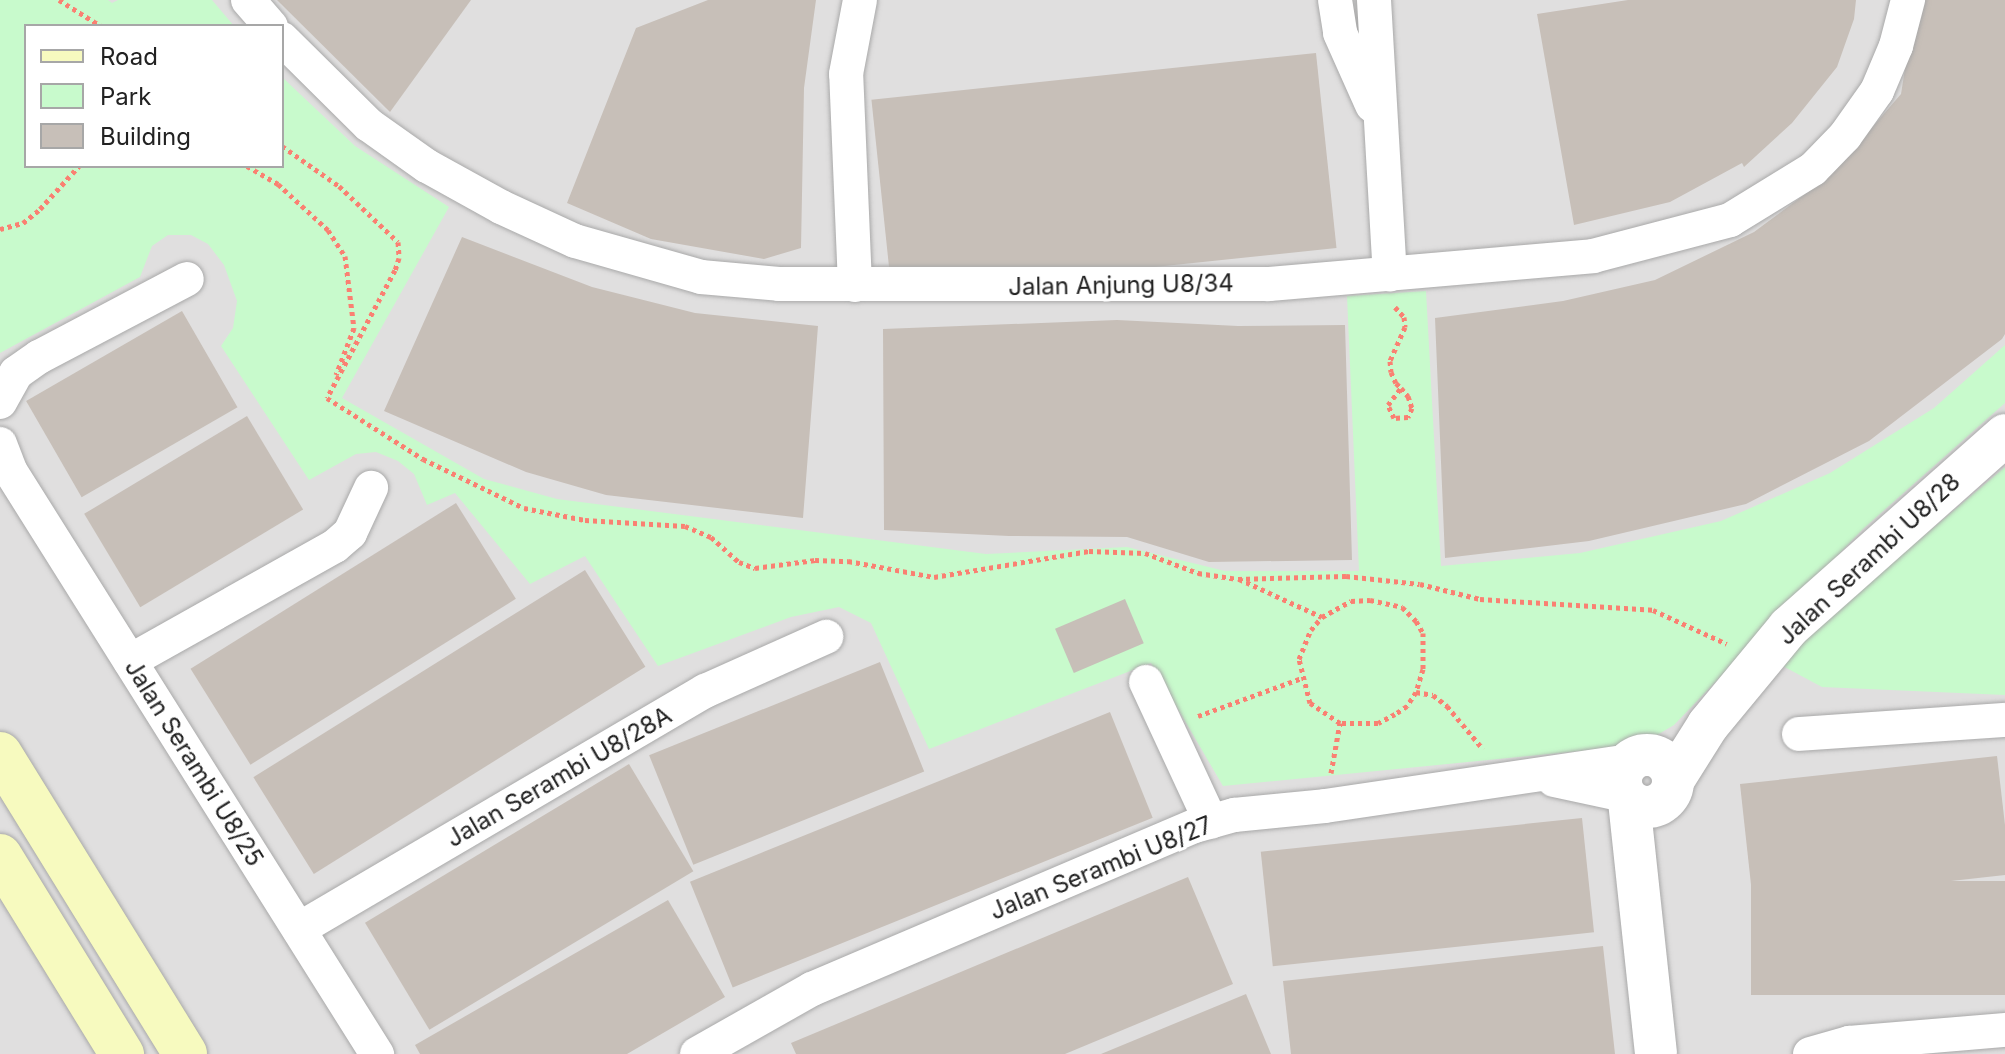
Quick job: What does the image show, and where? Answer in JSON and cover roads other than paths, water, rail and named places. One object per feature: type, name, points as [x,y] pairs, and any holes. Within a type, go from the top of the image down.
[{"type":"main road","points":[[0,754],[185,1054]]},
{"type":"main road","points":[[0,856],[122,1054]]},
{"type":"street","points":[[248,0],[269,24]]},
{"type":"street","points":[[855,285],[846,74],[860,0]]},
{"type":"street","points":[[1335,0],[1340,33],[1379,124]]},
{"type":"street","points":[[1374,0],[1390,275]]},
{"type":"street","name":"Jalan Anjung U8/34","points":[[284,41],[369,125],[427,166],[501,207],[575,241],[701,277],[779,284],[855,285],[1269,284],[1593,256],[1730,220],[1813,169],[1845,136],[1877,91],[1896,46],[1908,0]]},
{"type":"street","points":[[0,402],[16,373],[39,357],[187,279]]},
{"type":"street","name":"Jalan Serambi U8/28","points":[[1645,783],[1708,725],[1789,627],[2005,435]]},
{"type":"street","name":"Jalan Serambi U8/25","points":[[5,458],[377,1054]]},
{"type":"street","points":[[130,661],[335,546],[350,533],[371,488]]},
{"type":"street","name":"Jalan Serambi U8/28A","points":[[299,929],[705,691],[826,637]]},
{"type":"street","points":[[1146,682],[1211,822]]},
{"type":"street","points":[[1799,734],[2005,720]]},
{"type":"street","name":"Jalan Serambi U8/27","points":[[697,1054],[812,989],[1133,850],[1211,822],[1279,809],[1325,806],[1520,777],[1645,783]]},
{"type":"street","points":[[1645,783],[1638,905],[1656,1054]]},
{"type":"street","points":[[1810,1054],[1849,1043],[2005,1030]]}]
